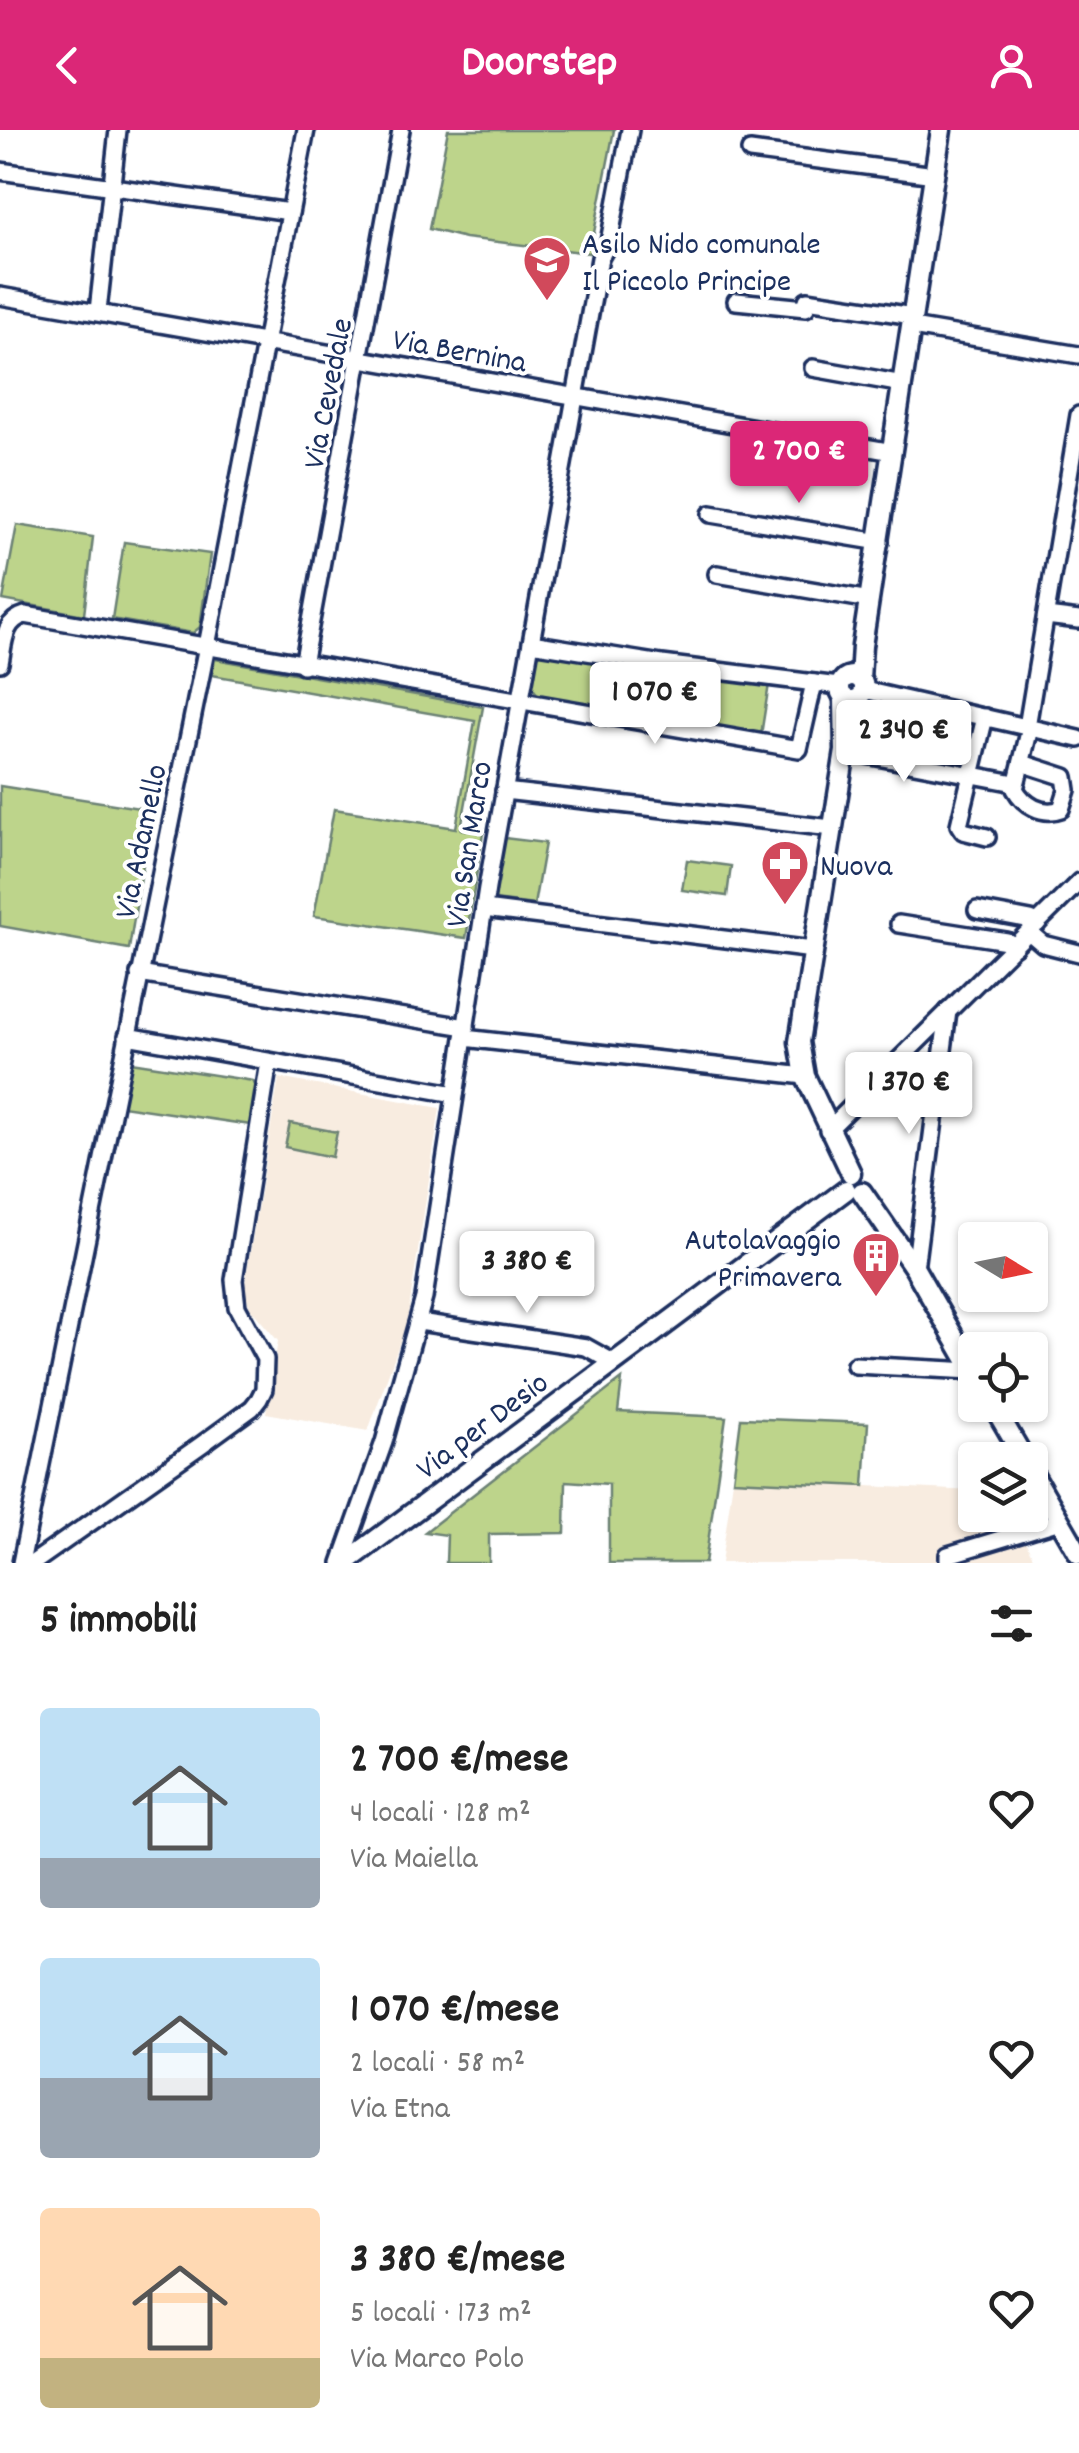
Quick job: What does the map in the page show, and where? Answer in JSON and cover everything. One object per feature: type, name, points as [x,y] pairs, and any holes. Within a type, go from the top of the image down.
[{"type":"street","points":[[98,312],[118,130]]},
{"type":"street","name":"Via Adamello","points":[[21,1563],[207,646],[306,130]]},
{"type":"street","name":"Via Cevedale","points":[[303,665],[401,130]]},
{"type":"street","name":"Via San Marco","points":[[343,1563],[420,1322],[519,700],[600,258],[608,242],[630,130]]},
{"type":"street","points":[[941,130],[880,542],[851,688],[800,1042],[805,1076],[853,1185],[915,1269],[958,1344]]},
{"type":"street","points":[[750,150],[935,175]]},
{"type":"street","points":[[0,171],[290,212]]},
{"type":"street","name":"Via Bernina","points":[[0,296],[893,452]]},
{"type":"street","points":[[736,301],[806,308],[808,300],[1079,355]]},
{"type":"street","points":[[813,368],[903,384]]},
{"type":"street","points":[[1022,763],[1065,777],[1063,806],[1052,812],[1032,807],[1017,794],[1014,783],[1022,763],[1046,616],[1073,487],[1079,415]]},
{"type":"street","points":[[711,514],[880,542]]},
{"type":"street","points":[[717,574],[870,600]]},
{"type":"street","points":[[0,663],[6,628],[14,618],[25,614],[799,749],[814,683]]},
{"type":"street","points":[[1046,616],[1079,620]]},
{"type":"street","points":[[531,643],[851,688],[1079,740]]},
{"type":"street","points":[[985,718],[959,828],[986,837]]},
{"type":"street","points":[[846,742],[1014,783]]},
{"type":"street","points":[[504,791],[832,828]]},
{"type":"street","points":[[828,1130],[1079,882]]},
{"type":"street","points":[[484,909],[813,950]]},
{"type":"street","points":[[977,910],[1033,928],[1043,944],[1079,953]]},
{"type":"street","points":[[899,924],[1007,941],[1015,946]]},
{"type":"street","points":[[140,974],[465,1032],[805,1076]]},
{"type":"street","points":[[915,1269],[948,1011]]},
{"type":"street","points":[[127,1036],[455,1094]]},
{"type":"street","points":[[33,1563],[252,1408],[264,1389],[265,1359],[237,1307],[234,1280],[270,1062]]},
{"type":"street","name":"Via per Desio","points":[[343,1563],[853,1185]]},
{"type":"street","points":[[420,1322],[586,1347],[613,1362]]},
{"type":"street","points":[[856,1364],[958,1371]]},
{"type":"street","points":[[1048,1500],[1079,1554]]},
{"type":"street","points":[[948,1563],[948,1555],[1060,1521]]},
{"type":"shaded area","points":[[279,1078],[440,1108],[407,1322],[368,1431],[266,1413],[278,1341],[250,1308],[244,1289]]},
{"type":"shaded area","points":[[733,1480],[958,1490],[958,1532],[1020,1532],[1036,1563],[721,1563]]},
{"type":"green space","points":[[448,130],[614,130],[590,253],[465,238],[429,229]]},
{"type":"green space","points":[[17,525],[93,537],[84,615],[3,600]]},
{"type":"green space","points":[[124,542],[210,554],[200,627],[193,633],[112,619]]},
{"type":"green space","points":[[542,653],[769,684],[761,735],[538,695],[532,687],[536,657]]},
{"type":"green space","points":[[215,659],[483,707],[461,829],[483,833],[466,938],[314,916],[334,809],[456,828],[475,721],[212,675]]},
{"type":"green space","points":[[0,786],[152,810],[129,949],[0,926]]},
{"type":"green space","points":[[504,838],[545,843],[534,905],[494,900]]},
{"type":"green space","points":[[687,860],[731,866],[727,896],[682,890]]},
{"type":"green space","points":[[131,1062],[253,1081],[257,1089],[251,1125],[122,1106]]},
{"type":"green space","points":[[290,1123],[337,1132],[332,1157],[285,1147]]},
{"type":"green space","points":[[622,1379],[618,1412],[726,1417],[705,1563],[609,1563],[609,1484],[566,1481],[565,1533],[489,1534],[489,1563],[446,1563],[447,1535],[425,1532]]},
{"type":"green space","points":[[741,1418],[868,1423],[864,1486],[733,1480]]},
{"type":"place","name":"Asilo Nido comunale Il Piccolo Principe","points":[[547,302]]},
{"type":"place","name":"Nuova","points":[[785,906]]},
{"type":"place","name":"Autolavaggio Primavera","points":[[876,1298]]}]
